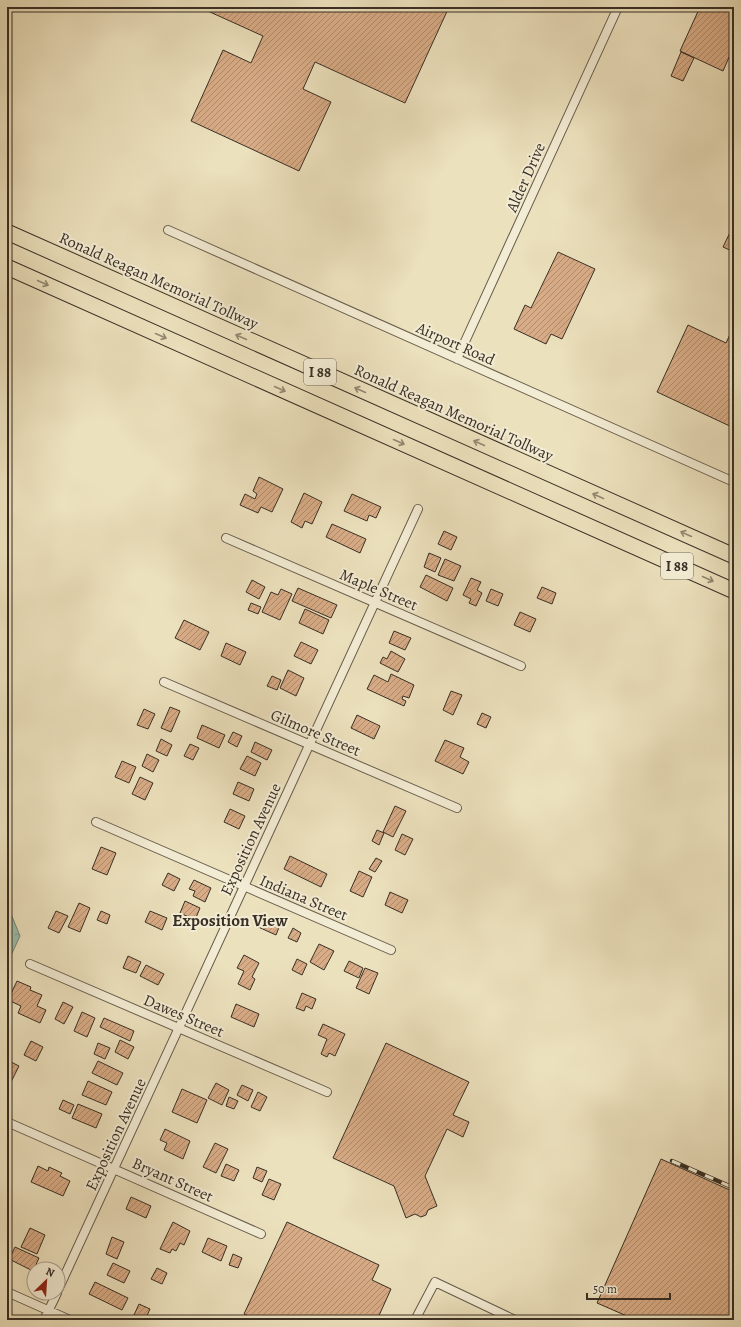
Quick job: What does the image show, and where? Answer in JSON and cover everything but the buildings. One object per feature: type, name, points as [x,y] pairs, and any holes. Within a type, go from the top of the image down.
[{"type":"highway","name":"Ronald Reagan Memorial Tollway","points":[[7,232],[734,556]]},
{"type":"highway","name":"I 88","points":[[7,267],[734,591]]},
{"type":"street","name":"Alder Drive","points":[[457,359],[618,7]]},
{"type":"street","name":"Airport Road","points":[[168,230],[734,482]]},
{"type":"street","name":"Exposition Avenue","points":[[66,1273],[418,509]]},
{"type":"street","name":"Maple Street","points":[[226,538],[521,666]]},
{"type":"street","name":"Gilmore Street","points":[[164,682],[457,808]]},
{"type":"street","name":"Indiana Street","points":[[96,822],[391,950]]},
{"type":"street","name":"Dawes Street","points":[[30,964],[327,1092]]},
{"type":"street","name":"Bryant Street","points":[[7,1122],[261,1234]]},
{"type":"street","points":[[415,1320],[435,1282],[515,1320]]},
{"type":"street","points":[[7,1292],[70,1320]]},
{"type":"street","name":"Exposition Avenue","points":[[44,1320],[53,1301]]},
{"type":"water","points":[[7,908],[9,909],[20,936],[7,964]]},
{"type":"railway","points":[[672,1161],[734,1188]]},
{"type":"district","name":"Exposition View","points":[[230,920]]}]
